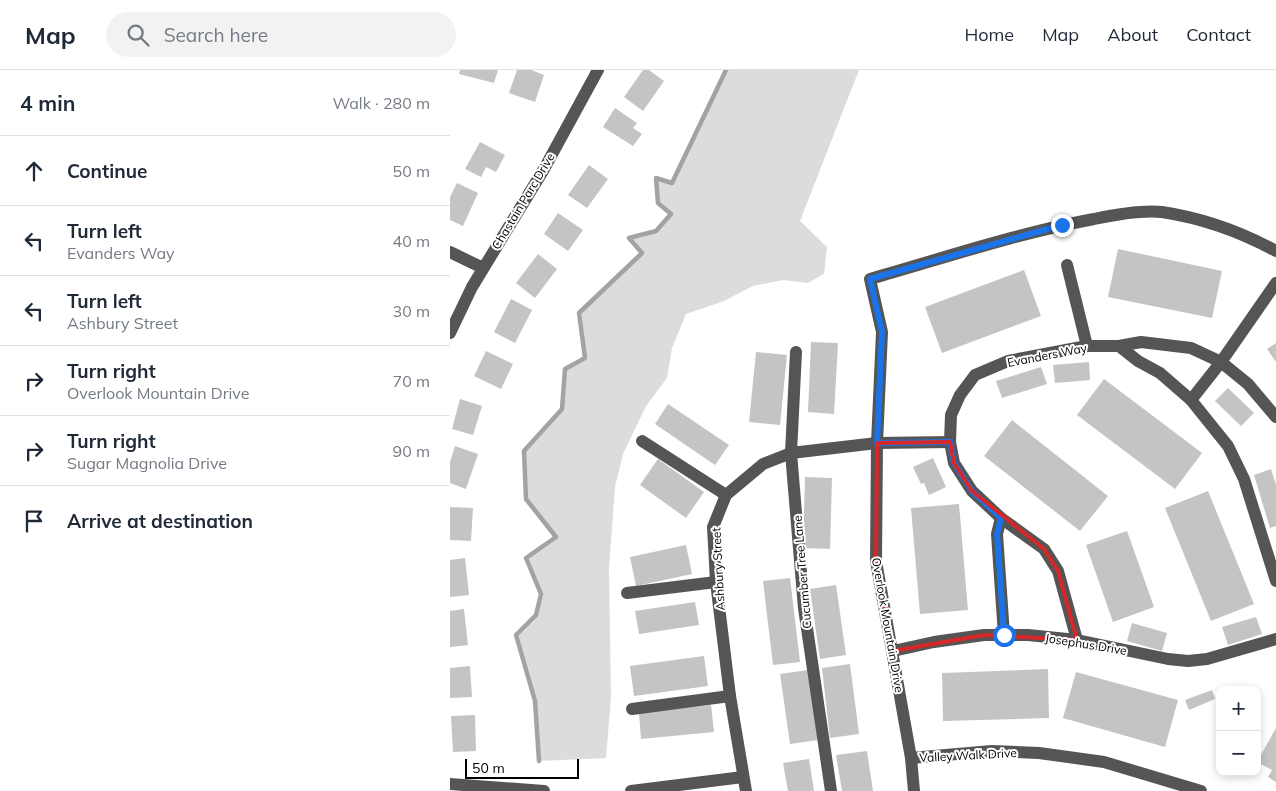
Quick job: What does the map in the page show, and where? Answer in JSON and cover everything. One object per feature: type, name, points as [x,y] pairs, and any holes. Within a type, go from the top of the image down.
[{"type":"street","name":"Chastain Parc Drive","points":[[450,333],[483,268],[544,169],[598,70]]},
{"type":"street","name":"Overlook Mountain Drive","points":[[914,791],[911,758],[876,561],[877,443],[882,332],[870,279],[1062,225],[1116,215],[1160,212],[1208,222],[1250,237],[1276,251]]},
{"type":"street","points":[[450,252],[483,268]]},
{"type":"street","points":[[1067,265],[1087,346]]},
{"type":"street","points":[[1191,400],[1221,362],[1276,283]]},
{"type":"street","name":"Evanders Way","points":[[1077,640],[1058,571],[1044,549],[1001,518],[972,491],[954,463],[950,442],[951,415],[960,395],[975,375],[1008,361],[1087,346],[1119,346],[1141,342],[1192,348],[1221,362],[1248,384],[1276,417]]},
{"type":"street","points":[[1119,346],[1138,361],[1160,373],[1191,400],[1228,446],[1244,479],[1276,580]]},
{"type":"street","name":"Cucumber Tree Lane","points":[[796,352],[791,453],[804,608],[831,791]]},
{"type":"street","points":[[642,440],[726,494]]},
{"type":"street","name":"Ashbury Street","points":[[746,791],[730,696],[716,582],[713,527],[726,494],[763,464],[791,453],[877,443],[950,442]]},
{"type":"street","points":[[1001,518],[997,534],[1004,635]]},
{"type":"street","points":[[627,593],[716,582]]},
{"type":"street","name":"Josephus Drive","points":[[893,651],[934,642],[984,635],[1028,635],[1077,640],[1168,659],[1188,661],[1207,659],[1276,639]]},
{"type":"street","points":[[632,709],[730,696]]},
{"type":"street","name":"Valley Walk Drive","points":[[911,758],[992,751],[1039,753],[1104,762],[1201,791]]},
{"type":"street","points":[[631,791],[743,777]]},
{"type":"street","points":[[450,784],[544,791]]},
{"type":"highlighted area","points":[[950,442],[954,463],[972,491],[1044,549],[1058,571],[1077,640],[984,635],[893,651],[876,561],[877,443]]},
{"type":"shaded area","points":[[726,70],[859,70],[800,221],[827,247],[824,274],[808,283],[783,280],[753,286],[724,301],[686,314],[672,348],[667,378],[646,406],[623,454],[615,487],[609,568],[611,697],[606,758],[539,761],[535,701],[516,635],[536,615],[541,594],[526,558],[556,537],[526,499],[524,451],[562,409],[565,369],[585,358],[579,313],[642,253],[629,238],[656,231],[671,214],[658,203],[656,178],[672,183]]},
{"type":"building","points":[[460,70],[498,70],[494,83],[459,74]]},
{"type":"building","points":[[517,70],[531,70],[544,75],[535,102],[509,93]]},
{"type":"building","points":[[643,70],[649,70],[664,81],[643,111],[624,97]]},
{"type":"building","points":[[615,108],[637,123],[633,128],[642,134],[633,146],[603,127]]},
{"type":"building","points":[[480,142],[505,155],[496,172],[486,167],[481,177],[465,169]]},
{"type":"building","points":[[589,165],[608,179],[587,208],[568,195]]},
{"type":"building","points":[[457,183],[478,193],[463,226],[450,220],[450,197]]},
{"type":"building","points":[[558,213],[583,230],[568,251],[544,234]]},
{"type":"building","points":[[1118,249],[1222,271],[1212,318],[1108,297]]},
{"type":"building","points":[[538,254],[557,269],[535,298],[516,283]]},
{"type":"building","points":[[1024,270],[1041,316],[942,353],[925,307]]},
{"type":"building","points":[[511,299],[532,310],[515,343],[494,332]]},
{"type":"building","points":[[811,342],[838,343],[834,414],[808,412]]},
{"type":"building","points":[[1276,343],[1276,362],[1267,349]]},
{"type":"building","points":[[486,351],[513,364],[501,389],[474,376]]},
{"type":"building","points":[[756,352],[787,355],[780,425],[749,422]]},
{"type":"building","points":[[1089,362],[1090,380],[1055,383],[1053,365]]},
{"type":"building","points":[[1041,367],[1047,384],[1002,398],[996,381]]},
{"type":"building","points":[[1104,379],[1202,453],[1175,489],[1077,415]]},
{"type":"building","points":[[1228,388],[1254,413],[1241,426],[1215,401]]},
{"type":"building","points":[[460,399],[482,406],[473,435],[452,429]]},
{"type":"building","points":[[668,404],[729,445],[715,465],[655,424]]},
{"type":"building","points":[[1012,420],[1108,496],[1080,531],[984,456]]},
{"type":"building","points":[[455,446],[478,454],[466,489],[450,483],[450,462]]},
{"type":"building","points":[[933,458],[946,487],[929,495],[924,483],[921,484],[913,467]]},
{"type":"building","points":[[658,459],[704,492],[686,518],[640,485]]},
{"type":"building","points":[[1271,469],[1276,485],[1276,526],[1270,528],[1254,475]]},
{"type":"building","points":[[805,477],[832,478],[830,549],[803,548]]},
{"type":"building","points":[[1208,491],[1254,604],[1211,621],[1165,508]]},
{"type":"building","points":[[959,504],[968,610],[920,614],[911,508]]},
{"type":"building","points":[[450,507],[473,508],[471,541],[450,540]]},
{"type":"building","points":[[1127,531],[1154,607],[1113,622],[1086,545]]},
{"type":"building","points":[[686,545],[692,574],[636,586],[630,557]]},
{"type":"building","points":[[465,558],[469,595],[450,597],[450,560]]},
{"type":"building","points":[[790,578],[800,662],[773,665],[763,581]]},
{"type":"building","points":[[836,585],[846,655],[820,659],[810,589]]},
{"type":"building","points":[[695,602],[699,625],[639,634],[635,611]]},
{"type":"building","points":[[464,609],[468,645],[450,647],[450,611]]},
{"type":"building","points":[[1256,617],[1262,634],[1228,645],[1222,627]]},
{"type":"building","points":[[1132,623],[1167,633],[1162,651],[1127,641]]},
{"type":"building","points":[[704,656],[708,686],[634,696],[630,666]]},
{"type":"building","points":[[850,664],[859,734],[830,738],[822,668]]},
{"type":"building","points":[[470,666],[472,697],[450,698],[450,668]]},
{"type":"building","points":[[1048,669],[1049,718],[943,721],[942,673]]},
{"type":"building","points":[[808,670],[818,740],[790,744],[780,674]]},
{"type":"building","points":[[1076,672],[1178,700],[1165,747],[1063,718]]},
{"type":"building","points":[[1212,690],[1215,699],[1189,710],[1185,700]]},
{"type":"building","points":[[711,705],[714,732],[641,739],[639,713]]},
{"type":"building","points":[[475,715],[476,751],[453,752],[451,716]]},
{"type":"building","points":[[1276,728],[1276,782],[1268,777],[1272,770],[1261,764],[1261,755]]},
{"type":"building","points":[[867,751],[873,791],[842,791],[836,755]]},
{"type":"building","points":[[809,759],[814,791],[788,791],[783,763]]},
{"type":"waterway","points":[[539,761],[535,701],[516,635],[536,615],[541,594],[526,558],[556,537],[526,499],[524,451],[562,409],[565,369],[585,358],[579,313],[642,253],[629,238],[656,231],[671,214],[658,203],[656,178],[672,183],[726,70]]},
{"type":"route","points":[[1004,635],[997,534],[1001,518],[972,491],[954,463],[950,442],[877,443],[882,332],[870,279],[1062,225]]}]
